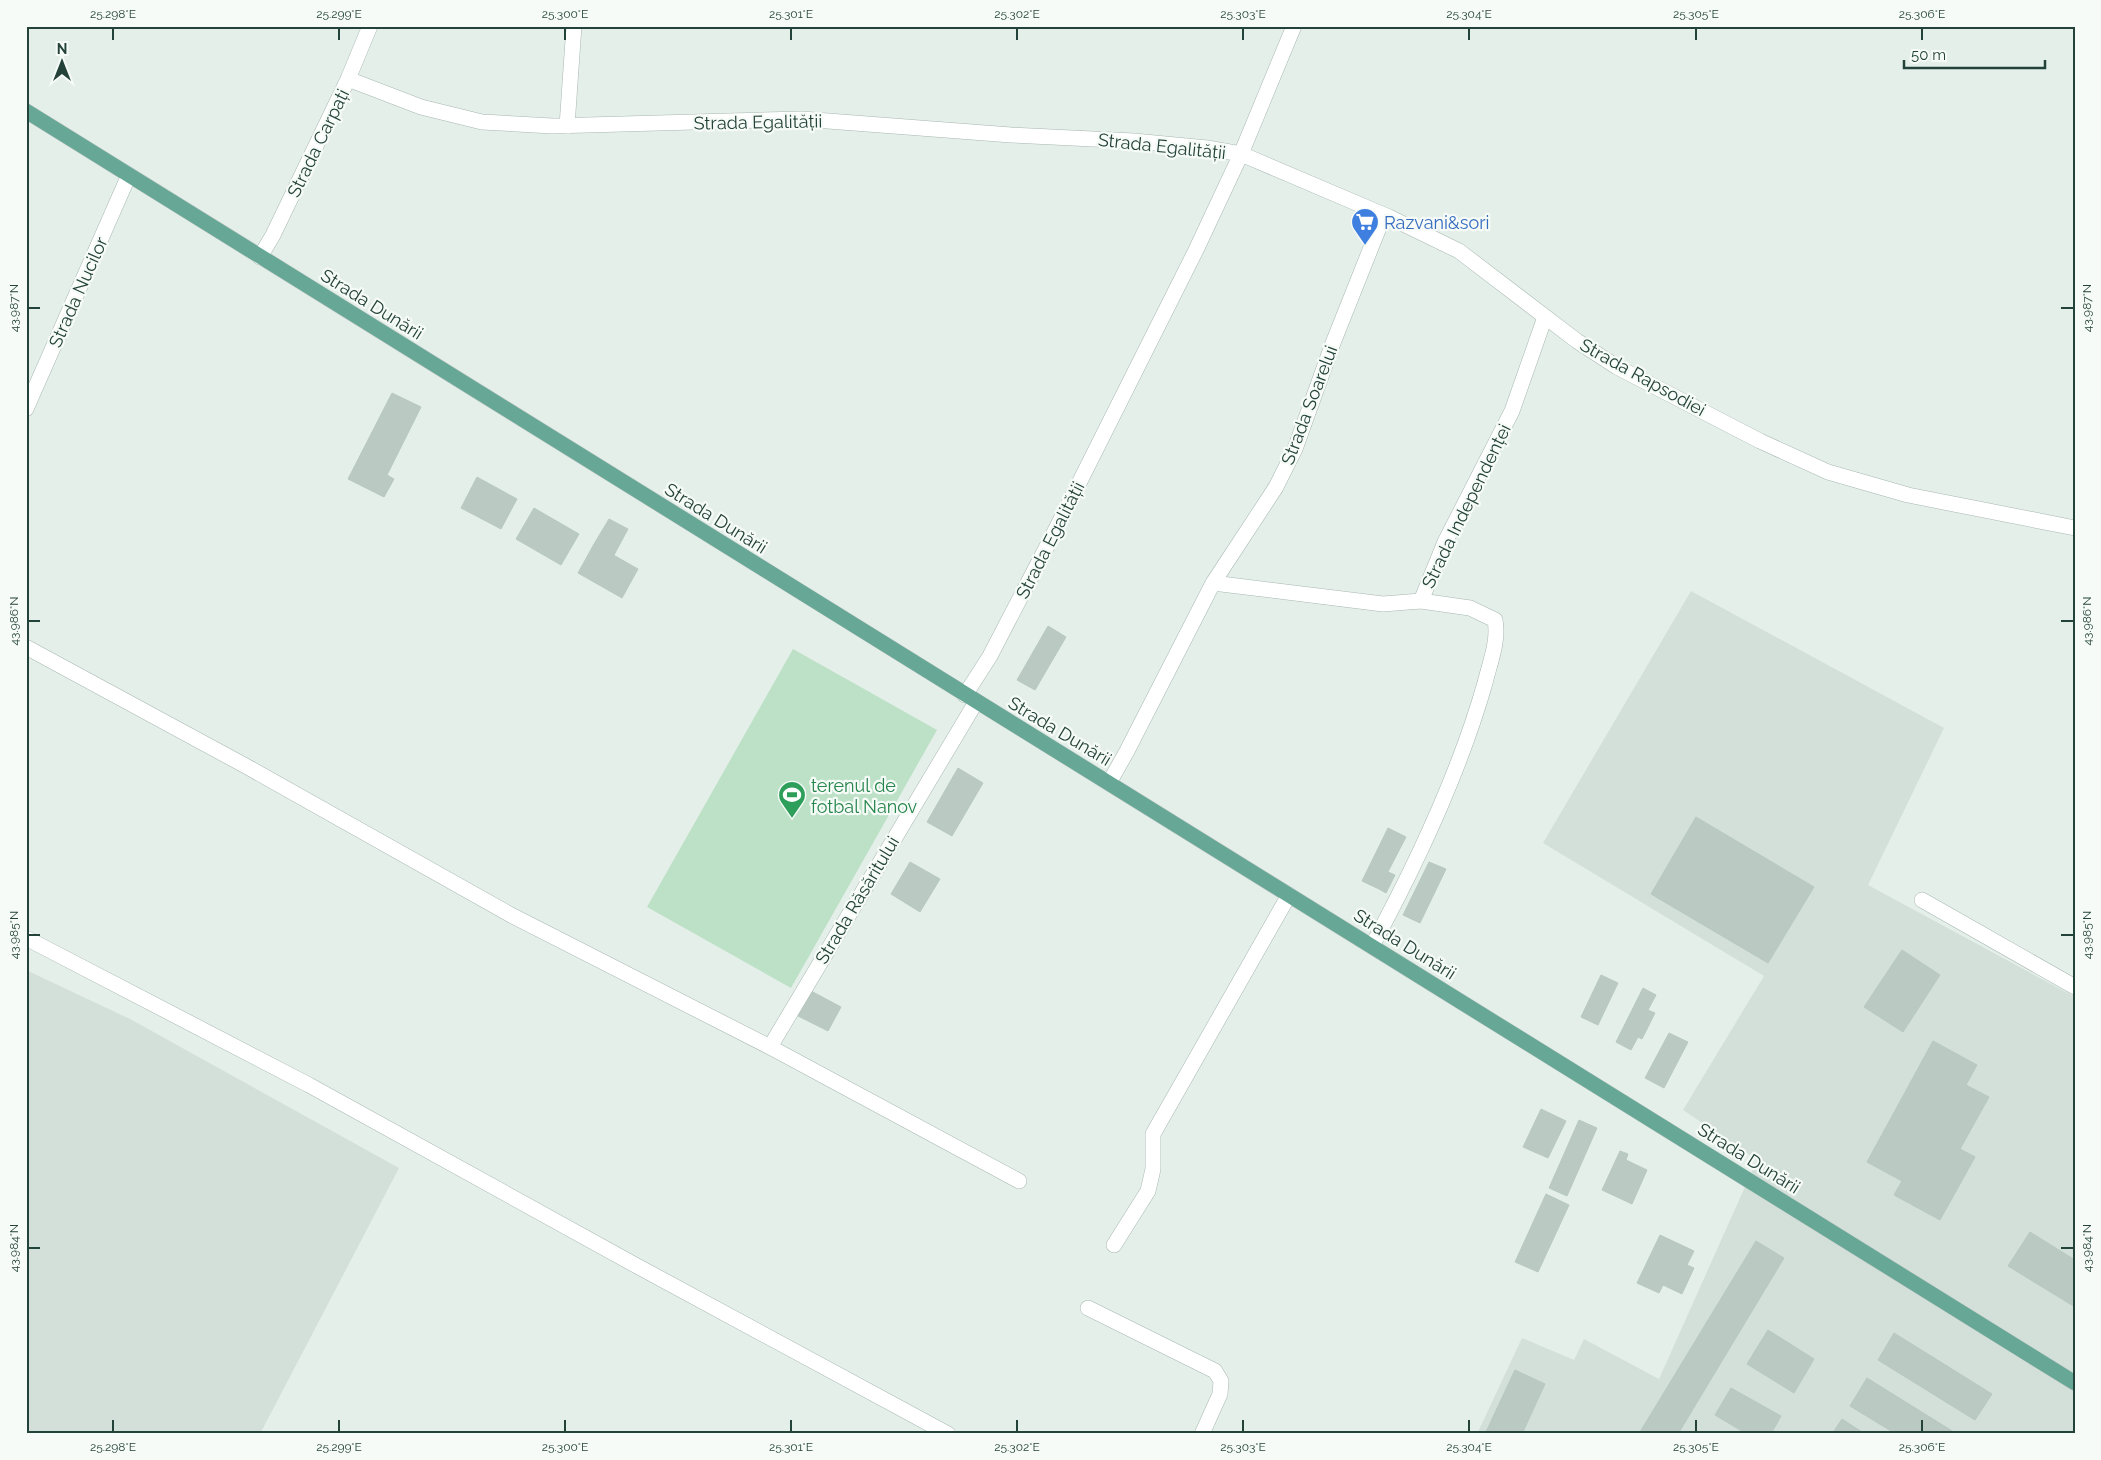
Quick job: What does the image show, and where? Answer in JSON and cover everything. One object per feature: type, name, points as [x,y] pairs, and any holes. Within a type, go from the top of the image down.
[{"type":"main road","name":"Strada Dunării","points":[[26,112],[2075,1383]]},
{"type":"street","name":"Strada Carpați","points":[[260,256],[273,235],[348,79],[370,26]]},
{"type":"street","points":[[567,126],[574,26]]},
{"type":"street","points":[[1241,154],[1294,26]]},
{"type":"street","name":"Strada Egalității","points":[[348,79],[421,107],[482,122],[567,126],[802,119],[1011,135],[1134,141],[1207,148],[1241,154],[1196,250],[970,698]]},
{"type":"street","name":"Strada Rapsodiei","points":[[1241,154],[1384,215],[1460,251],[1577,341],[1618,367],[1760,441],[1828,472],[1908,495],[2075,528]]},
{"type":"street","name":"Strada Nucilor","points":[[26,409],[129,175]]},
{"type":"street","name":"Strada Soarelui","points":[[1109,783],[1213,583],[1276,487],[1295,449],[1333,343],[1384,215]]},
{"type":"street","name":"Strada Independenței","points":[[1372,946],[1395,904],[1431,828],[1470,730],[1495,646],[1497,630],[1495,620],[1470,608],[1420,601],[1445,542],[1512,411],[1545,317]]},
{"type":"street","points":[[1213,583],[1383,604],[1420,601]]},
{"type":"street","points":[[26,647],[244,764],[511,914],[770,1047],[1019,1181]]},
{"type":"street","name":"Strada Răsăritului","points":[[770,1047],[970,698]]},
{"type":"street","points":[[1114,1245],[1148,1191],[1153,1170],[1153,1134],[1289,895]]},
{"type":"street","points":[[1922,900],[2075,987]]},
{"type":"street","points":[[26,938],[309,1085],[637,1266],[948,1434]]},
{"type":"street","points":[[1088,1308],[1215,1371],[1221,1382],[1220,1394],[1202,1434]]},
{"type":"shaded area","points":[[1691,591],[1944,728],[1868,885],[2075,997],[2075,1434],[1477,1434],[1522,1338],[1574,1360],[1584,1339],[1659,1379],[1757,1160],[1683,1110],[1764,976],[1543,843]]},
{"type":"shaded area","points":[[26,970],[130,1019],[399,1168],[260,1434],[26,1434]]},
{"type":"green space","name":"terenul de fotbal Nanov","points":[[793,649],[937,730],[791,988],[647,907]]},
{"type":"building","points":[[392,393],[421,407],[387,475],[394,479],[384,497],[348,479]]},
{"type":"building","points":[[477,477],[517,499],[501,529],[461,508]]},
{"type":"building","points":[[534,508],[579,534],[561,565],[516,539]]},
{"type":"building","points":[[609,519],[628,529],[614,555],[594,544]]},
{"type":"building","points":[[594,544],[638,569],[622,598],[578,573]]},
{"type":"building","points":[[1048,626],[1066,637],[1035,690],[1017,680]]},
{"type":"building","points":[[958,768],[983,783],[952,836],[927,822]]},
{"type":"building","points":[[1696,817],[1814,887],[1768,963],[1651,894]]},
{"type":"building","points":[[1388,828],[1406,837],[1379,889],[1362,881]]},
{"type":"building","points":[[910,862],[940,879],[920,912],[891,894]]},
{"type":"building","points":[[1429,862],[1446,869],[1420,923],[1403,915]]},
{"type":"building","points":[[1388,872],[1395,875],[1386,893],[1379,889]]},
{"type":"building","points":[[1902,950],[1940,975],[1903,1032],[1864,1007]]},
{"type":"building","points":[[1601,975],[1618,983],[1598,1025],[1581,1017]]},
{"type":"building","points":[[1643,988],[1656,995],[1648,1010],[1655,1013],[1642,1039],[1638,1037],[1631,1050],[1616,1042]]},
{"type":"building","points":[[811,991],[841,1007],[828,1031],[798,1016]]},
{"type":"building","points":[[1669,1033],[1688,1042],[1664,1088],[1645,1078]]},
{"type":"building","points":[[1933,1041],[1977,1065],[1966,1085],[1989,1097],[1960,1149],[1975,1157],[1940,1220],[1894,1195],[1902,1181],[1867,1162]]},
{"type":"building","points":[[1541,1109],[1566,1121],[1548,1158],[1523,1147]]},
{"type":"building","points":[[1579,1120],[1597,1128],[1567,1196],[1549,1188]]},
{"type":"building","points":[[1620,1151],[1628,1154],[1626,1160],[1647,1170],[1632,1204],[1602,1190]]},
{"type":"building","points":[[1546,1194],[1569,1205],[1538,1272],[1515,1262]]},
{"type":"building","points":[[2030,1232],[2075,1260],[2075,1307],[2008,1266]]},
{"type":"building","points":[[1660,1235],[1694,1251],[1687,1265],[1694,1268],[1682,1294],[1663,1285],[1659,1293],[1637,1283]]},
{"type":"building","points":[[1756,1241],[1784,1258],[1678,1434],[1644,1434],[1640,1432]]},
{"type":"building","points":[[1768,1330],[1814,1359],[1794,1393],[1747,1364]]},
{"type":"building","points":[[1894,1333],[1992,1394],[1975,1420],[1878,1360]]},
{"type":"building","points":[[1515,1370],[1545,1384],[1522,1434],[1485,1434]]},
{"type":"building","points":[[1867,1378],[1957,1434],[1896,1434],[1850,1406]]},
{"type":"building","points":[[1731,1388],[1781,1416],[1771,1434],[1747,1434],[1715,1415]]},
{"type":"building","points":[[1842,1419],[1865,1434],[1832,1434]]},
{"type":"place","name":"Razvani&sori","points":[[1365,246]]},
{"type":"place","name":"terenul de fotbal Nanov","points":[[792,819]]}]
